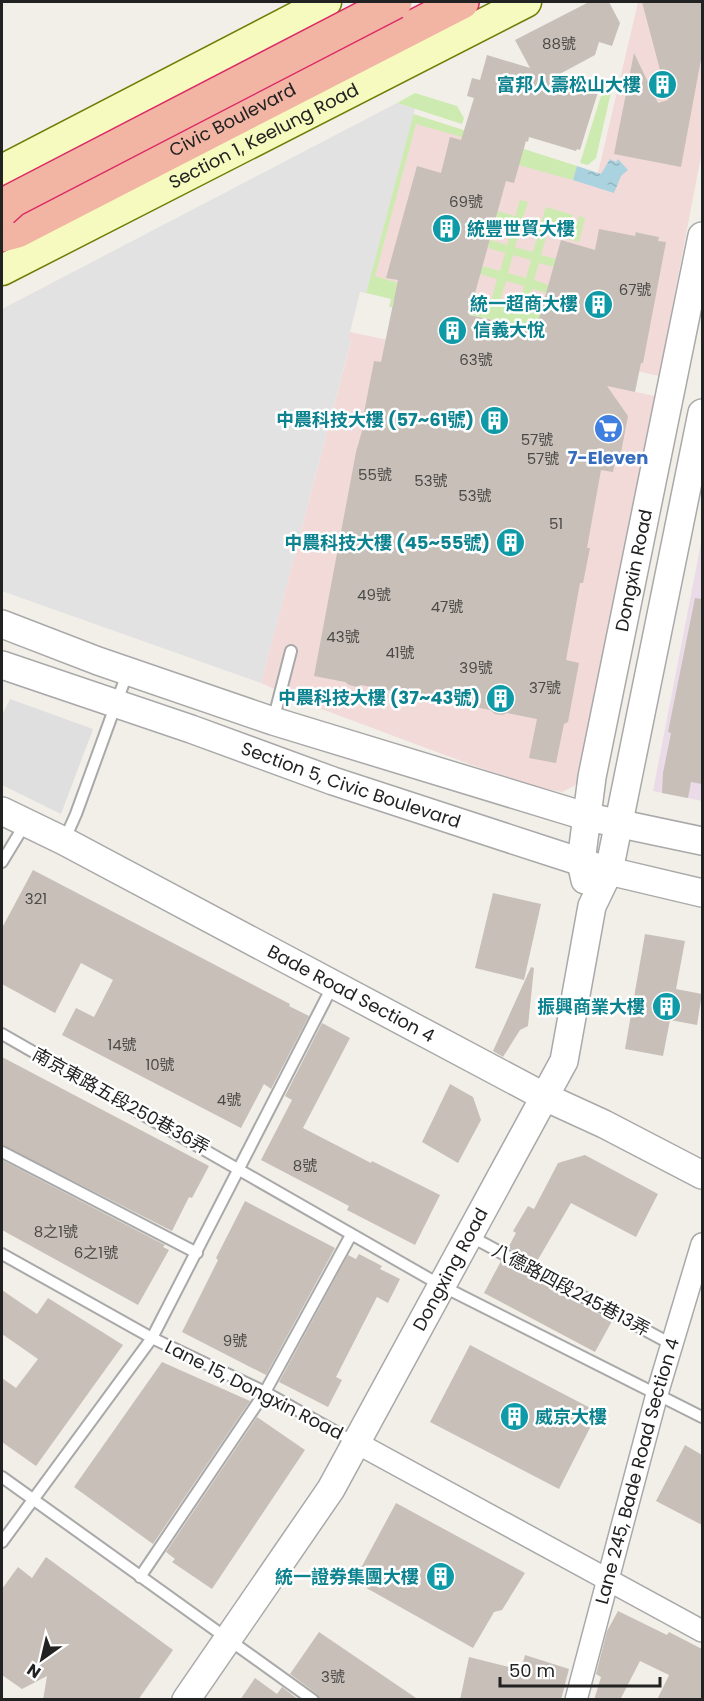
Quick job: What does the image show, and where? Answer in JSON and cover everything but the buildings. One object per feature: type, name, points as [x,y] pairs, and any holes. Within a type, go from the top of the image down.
[{"type":"highway","points":[[2,208],[13,200],[395,2]]},
{"type":"highway","name":"Civic Boulevard","points":[[2,234],[24,227],[457,2]]},
{"type":"highway","name":"Civic Boulevard","points":[[2,234],[17,231],[462,2]]},
{"type":"main road","name":"Section 1, Keelung Road","points":[[2,270],[526,2]]},
{"type":"main road","points":[[2,170],[307,6]]},
{"type":"street","name":"Dongxin Road","points":[[592,906],[581,862],[595,760],[702,236]]},
{"type":"street","name":"Dongxin Road","points":[[545,1097],[564,1061],[592,906],[609,871],[702,413]]},
{"type":"street","name":"Section 5, Civic Boulevard","points":[[2,624],[273,722],[588,817],[702,841]]},
{"type":"street","name":"Section 5, Civic Boulevard","points":[[2,665],[333,781],[581,862],[702,893]]},
{"type":"street","name":"Bade Road Section 4","points":[[13,817],[64,841],[545,1097],[588,1116],[702,1175]]},
{"type":"street","name":"Dongxing Road","points":[[186,1700],[331,1489],[545,1097]]},
{"type":"street","name":"Lane 245, Bade Road Section 4","points":[[576,1700],[657,1394],[702,1244]]},
{"type":"street","points":[[357,1443],[702,1631]]},
{"type":"lane","points":[[273,722],[291,651]]},
{"type":"lane","points":[[64,841],[128,671]]},
{"type":"lane","points":[[2,862],[13,817]]},
{"type":"lane","points":[[2,1542],[152,1338],[334,984]]},
{"type":"lane","name":"南京東路五段250巷36弄","points":[[2,1034],[442,1286],[702,1417]]},
{"type":"lane","points":[[2,1152],[197,1253]]},
{"type":"lane","points":[[141,1576],[265,1392],[351,1235]]},
{"type":"lane","name":"八德路四段245巷13弄","points":[[470,1236],[673,1345]]},
{"type":"lane","name":"Lane 15, Dongxin Road","points":[[2,1254],[152,1338],[265,1392],[357,1443]]},
{"type":"lane","points":[[2,1477],[313,1700]]},
{"type":"shaded area","name":"統豐世貿大樓","points":[[638,2],[702,2],[702,151],[659,376],[534,348],[515,321],[369,282],[413,114],[598,173]]},
{"type":"shaded area","points":[[397,103],[415,109],[366,293],[360,292],[348,339],[351,340],[261,683],[2,591],[2,309]]},
{"type":"shaded area","points":[[350,332],[655,396],[580,778],[574,786],[562,792],[538,787],[469,764],[308,704],[261,683],[351,341],[348,339]]},
{"type":"shaded area","points":[[702,538],[702,801],[653,791]]},
{"type":"shaded area","points":[[10,699],[93,729],[61,814],[2,785],[2,715]]},
{"type":"green space","points":[[604,86],[612,88],[596,158],[588,165],[580,163]]},
{"type":"green space","points":[[415,93],[457,106],[464,118],[462,124],[397,103]]},
{"type":"green space","points":[[413,114],[577,166],[573,180],[511,163],[514,152],[416,124],[375,276],[471,305],[475,294],[492,299],[497,279],[480,274],[482,266],[500,271],[505,253],[488,248],[490,240],[507,245],[513,224],[496,219],[498,211],[515,216],[520,200],[528,202],[523,218],[541,223],[546,207],[573,215],[568,228],[550,223],[549,227],[573,235],[579,216],[585,218],[579,242],[547,234],[541,255],[556,259],[554,267],[539,263],[534,280],[549,285],[547,293],[532,289],[526,308],[555,317],[534,348],[518,325],[394,299],[392,307],[389,307],[391,299],[366,293]],"holes":[[[521,226],[539,231],[533,252],[515,247]],[[513,255],[531,260],[526,278],[508,273]],[[506,281],[524,286],[518,306],[500,301]]]},
{"type":"water","points":[[610,159],[616,162],[618,159],[628,170],[621,176],[614,193],[573,180],[577,166],[601,174]]},
{"type":"place","name":"富邦人壽松山大樓","points":[[662,85]]},
{"type":"place","name":"統豐世貿大樓","points":[[446,229]]},
{"type":"place","name":"統一超商大樓","points":[[599,304]]},
{"type":"place","name":"信義大悅","points":[[452,330]]},
{"type":"place","name":"中農科技大樓 (57~61號)","points":[[495,420]]},
{"type":"place","name":"7-Eleven","points":[[608,429]]},
{"type":"place","name":"中農科技大樓 (45~55號)","points":[[511,543]]},
{"type":"place","name":"中農科技大樓 (37~43號)","points":[[501,698]]},
{"type":"place","name":"振興商業大樓","points":[[666,1007]]},
{"type":"place","name":"威京大樓","points":[[514,1417]]},
{"type":"place","name":"統一證券集團大樓","points":[[440,1577]]}]
